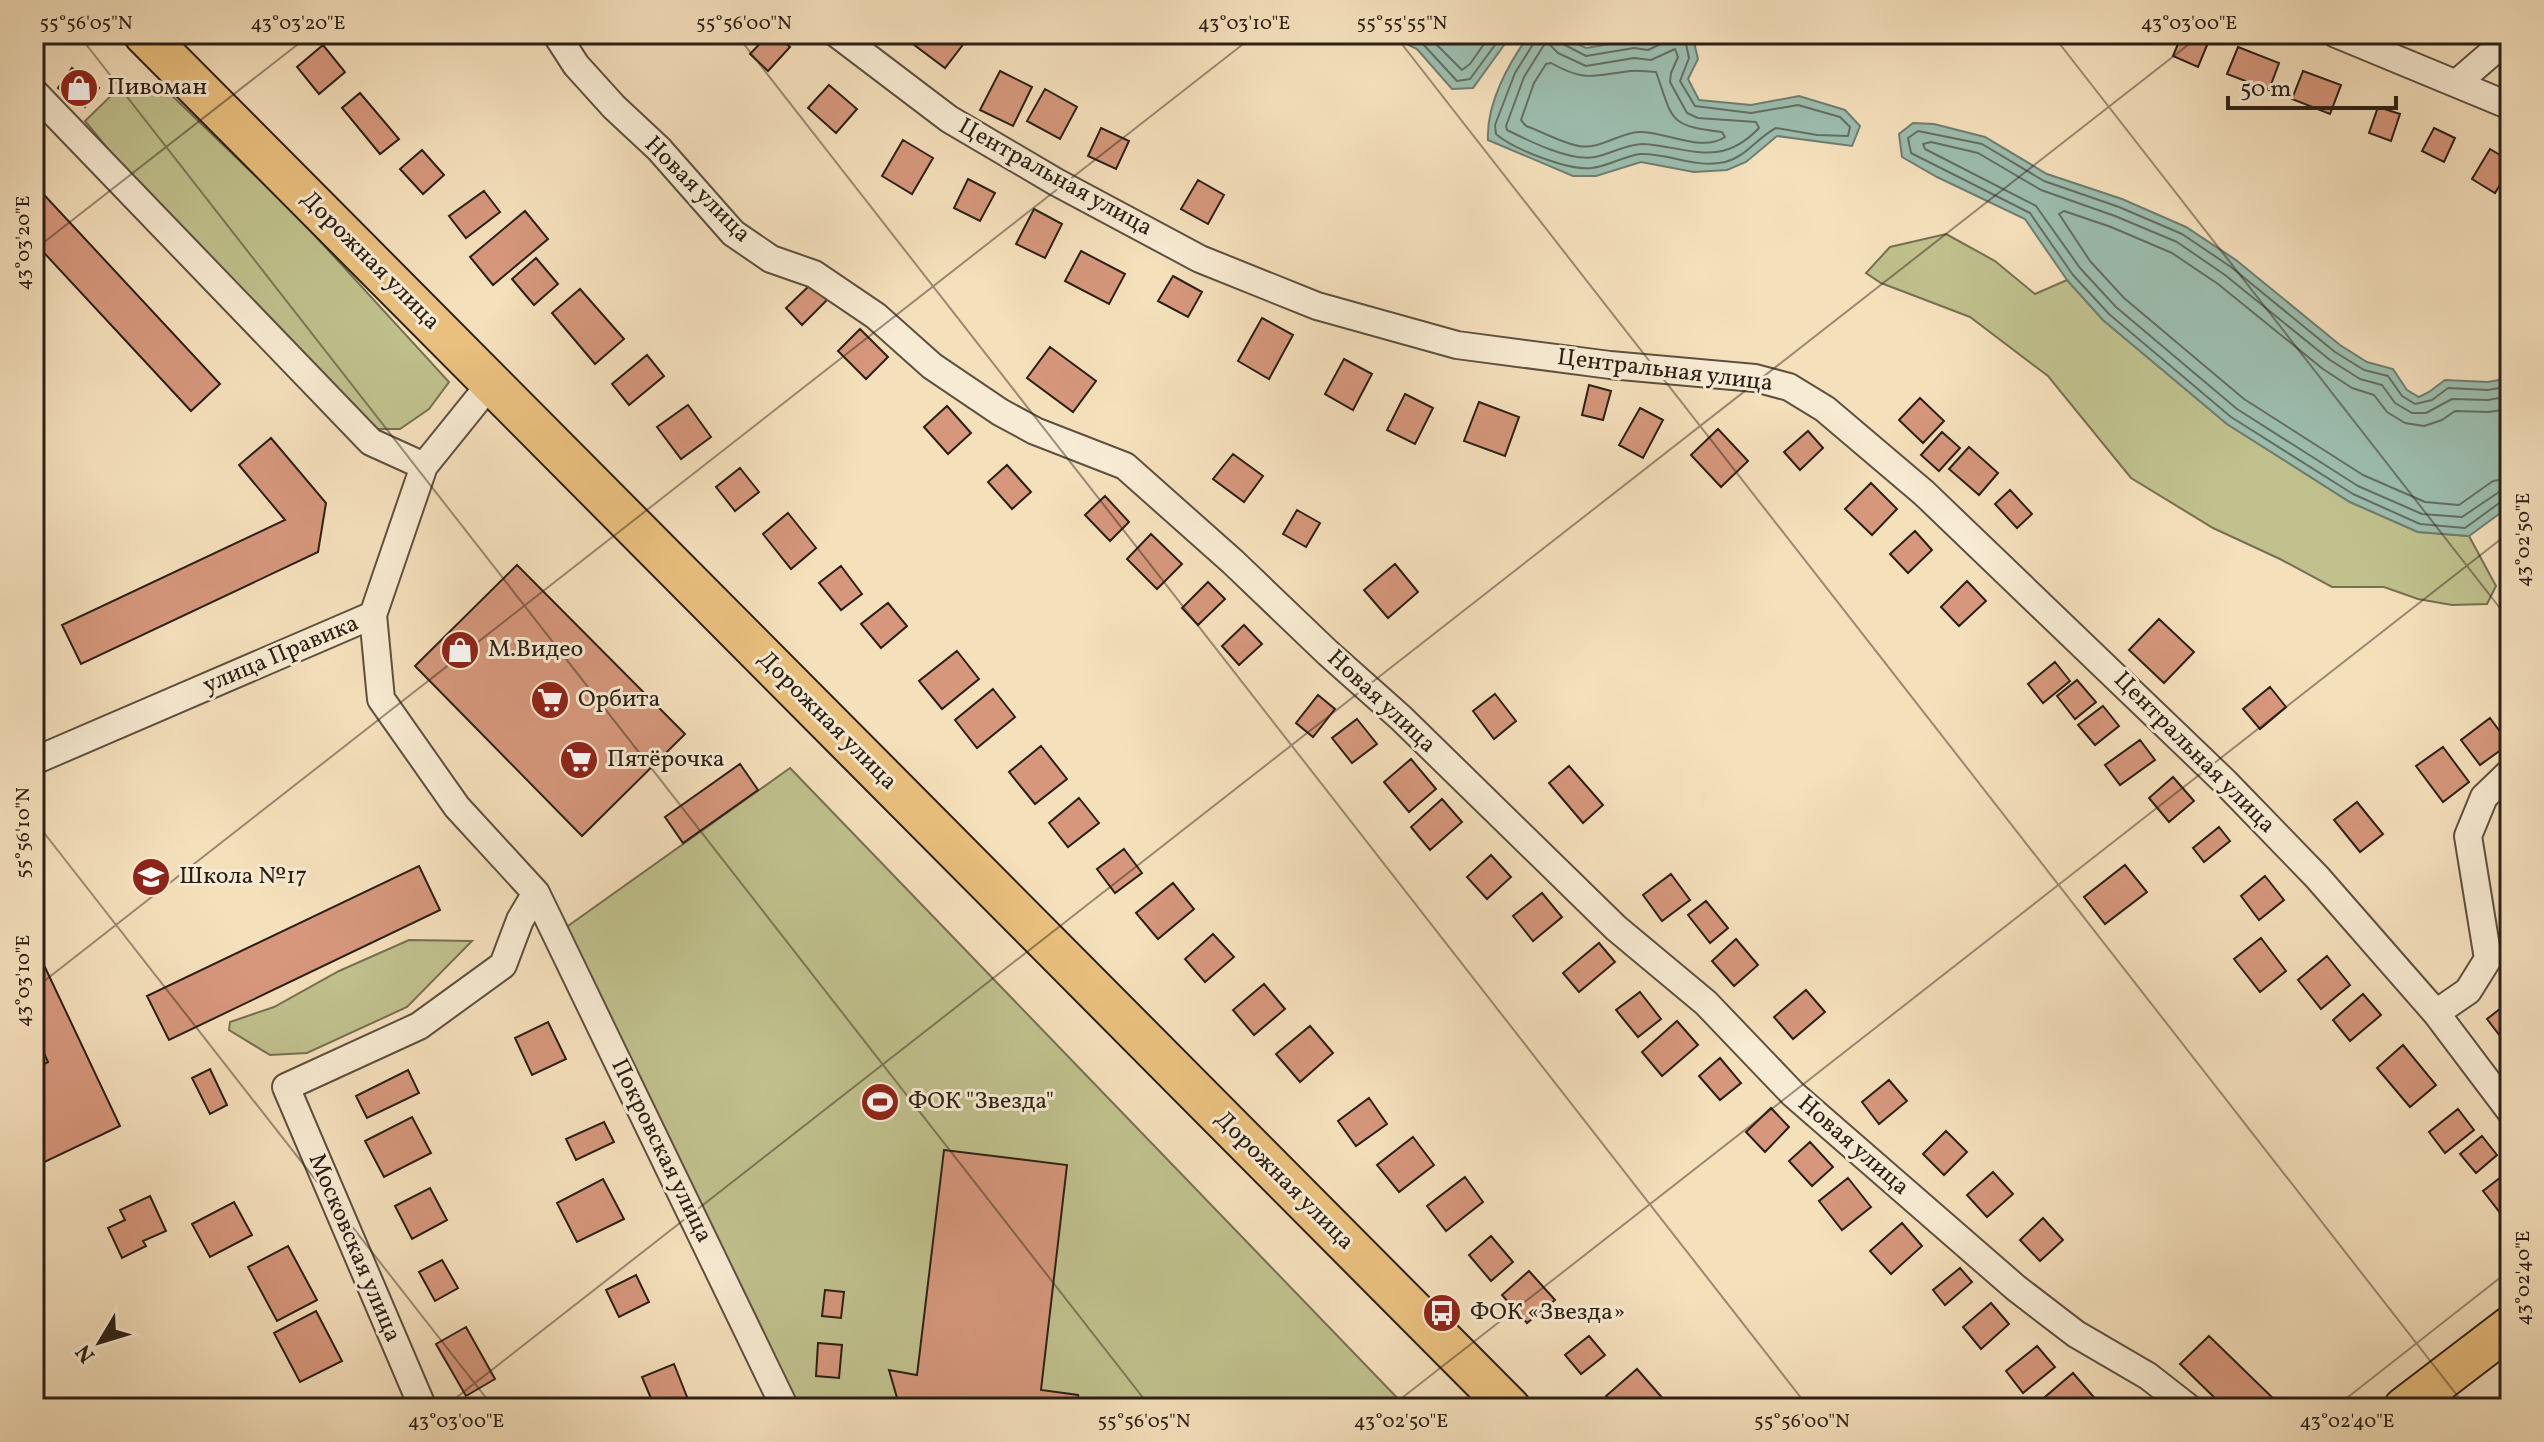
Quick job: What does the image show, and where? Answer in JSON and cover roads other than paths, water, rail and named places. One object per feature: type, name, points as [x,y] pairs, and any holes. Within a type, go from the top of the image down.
[{"type":"main road","name":"Дорожная улица","points":[[144,34],[1510,1408]]},
{"type":"main road","points":[[2404,1408],[2510,1327]]},
{"type":"street","name":"Новая улица","points":[[556,34],[576,65],[614,107],[659,149],[733,233],[771,259],[814,274],[876,316],[932,366],[1000,412],[1035,431],[1125,466],[1401,718],[1616,928],[1706,1003],[1793,1094],[2016,1288],[2076,1334],[2148,1376],[2189,1408]]},
{"type":"street","name":"Центральная улица","points":[[837,34],[949,119],[1056,182],[1200,259],[1317,306],[1457,345],[1610,365],[1755,378],[1789,387],[1825,409],[1924,493],[2225,782],[2317,877],[2436,1013],[2510,1111]]},
{"type":"street","points":[[2336,34],[2510,106]]},
{"type":"street","points":[[2458,82],[2510,37]]},
{"type":"street","points":[[34,92],[371,442],[424,466]]},
{"type":"street","name":"улица Правика","points":[[34,761],[373,615],[424,466],[491,383]]},
{"type":"street","name":"Покровская улица","points":[[373,615],[381,699],[457,807],[536,893],[785,1408]]},
{"type":"street","points":[[2436,1013],[2468,991],[2488,959],[2468,836],[2484,797],[2510,772]]},
{"type":"street","name":"Московская улица","points":[[423,1408],[286,1087],[419,1026],[503,965],[520,920],[536,893]]},
{"type":"water","points":[[1386,34],[1512,34],[1473,88],[1452,89],[1417,49]]},
{"type":"water","points":[[1530,34],[1556,34],[1586,48],[1634,40],[1647,42],[1665,34],[1692,34],[1698,59],[1688,79],[1699,100],[1751,105],[1799,96],[1845,110],[1860,126],[1852,146],[1777,136],[1746,162],[1727,170],[1694,172],[1641,162],[1596,176],[1573,176],[1488,140],[1491,112],[1500,84]]},
{"type":"water","points":[[1913,123],[1934,124],[1985,137],[2047,174],[2122,199],[2186,227],[2236,260],[2340,345],[2367,362],[2393,369],[2407,390],[2419,397],[2445,380],[2488,382],[2510,378],[2510,506],[2469,536],[2418,532],[2350,502],[2227,424],[2103,320],[2067,280],[2025,219],[1902,157],[1899,134]]},
{"type":"place","name":"Пивоман","points":[[79,88]]},
{"type":"place","name":"М.Видео","points":[[460,650]]},
{"type":"place","name":"Орбита","points":[[550,700]]},
{"type":"place","name":"Пятёрочка","points":[[579,760]]},
{"type":"place","name":"Школа №17","points":[[151,877]]},
{"type":"place","name":"ФОК \"Звезда\"","points":[[880,1102]]},
{"type":"place","name":"ФОК «Звезда»","points":[[1442,1313]]}]
